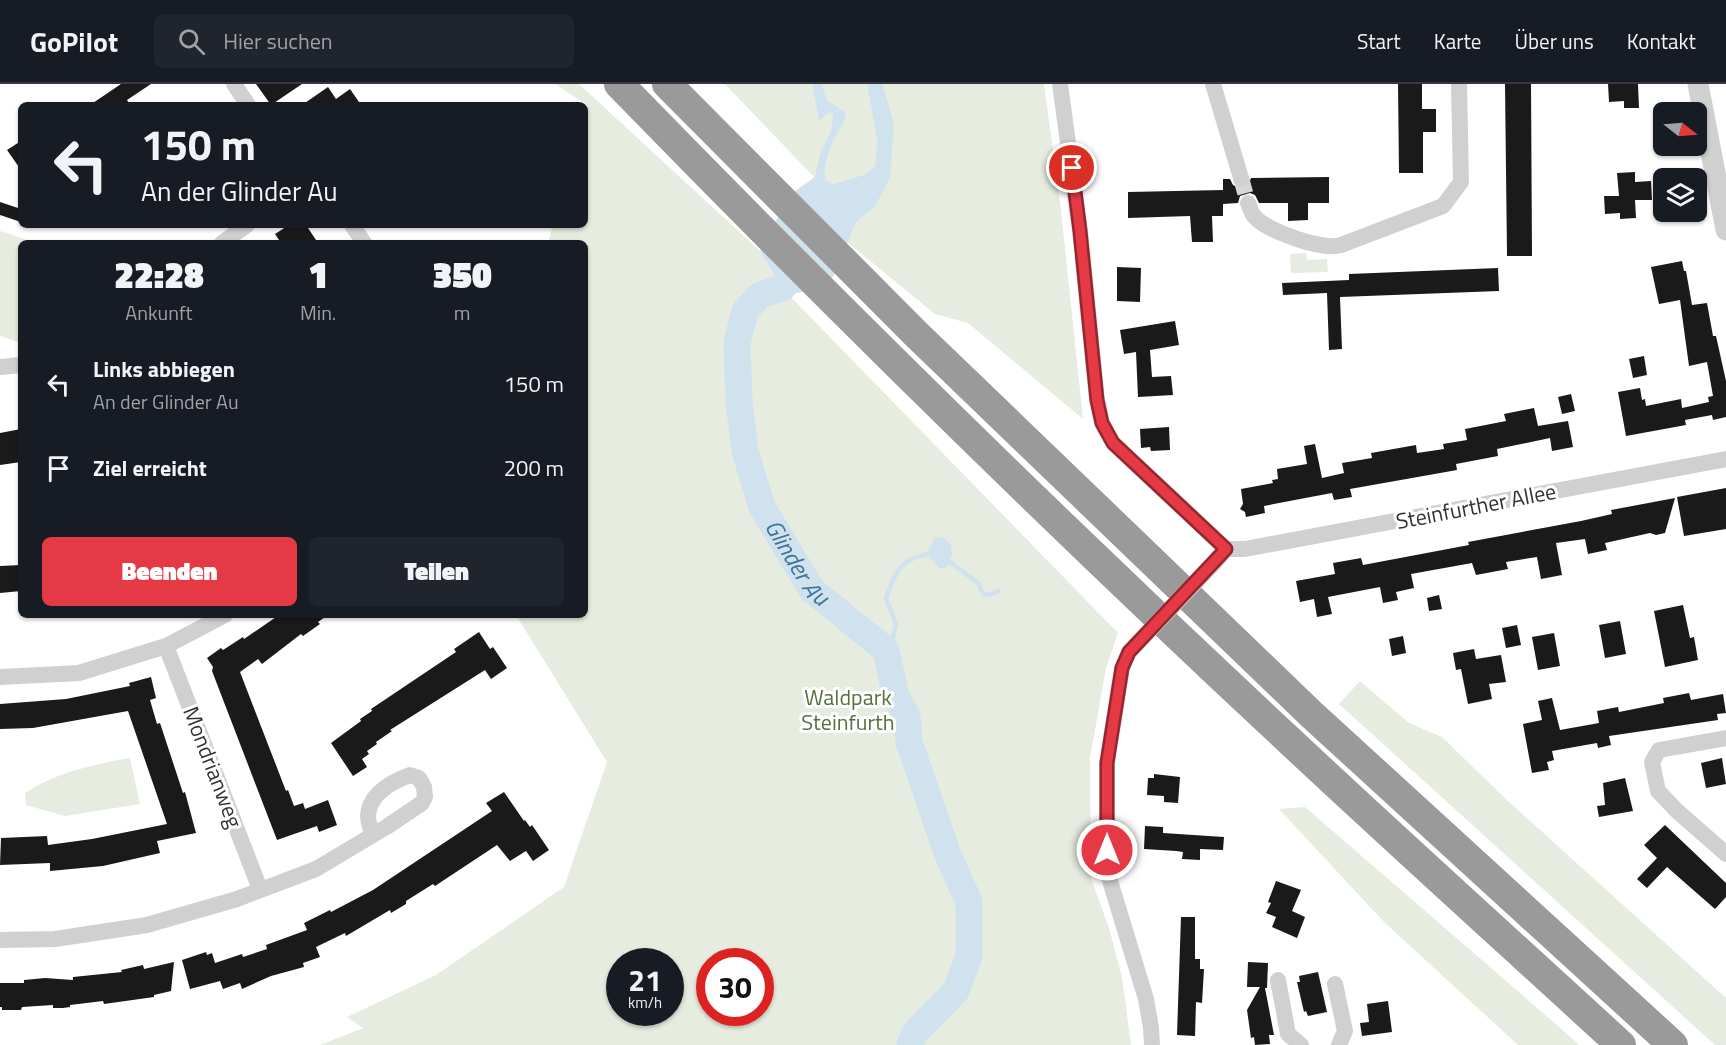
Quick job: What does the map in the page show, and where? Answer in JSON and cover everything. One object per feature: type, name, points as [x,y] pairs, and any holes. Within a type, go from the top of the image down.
[{"type":"highway","points":[[619,84],[735,204],[1105,566],[1292,743],[1621,1045]]},
{"type":"highway","points":[[667,84],[916,333],[1311,714],[1673,1045]]},
{"type":"street","points":[[234,84],[246,102]]},
{"type":"street","points":[[1060,84],[1080,231],[1097,400],[1102,423],[1113,443],[1226,549],[1129,652],[1122,668],[1107,763],[1107,871],[1146,999],[1152,1045]]},
{"type":"street","points":[[1213,84],[1240,178]]},
{"type":"street","points":[[1248,203],[1253,215],[1266,226],[1327,247],[1341,245],[1443,206],[1461,182],[1459,84]]},
{"type":"street","points":[[1698,84],[1722,187],[1726,230]]},
{"type":"street","points":[[226,240],[243,228]]},
{"type":"street","points":[[0,367],[18,365]]},
{"type":"street","name":"Steinfurther Allee","points":[[1226,549],[1245,549],[1726,459]]},
{"type":"street","points":[[0,677],[79,673],[166,646],[219,618]]},
{"type":"street","name":"Mondrianweg","points":[[166,646],[260,889]]},
{"type":"street","points":[[1726,738],[1659,750],[1652,762],[1658,791],[1726,855]]},
{"type":"street","points":[[0,940],[55,939],[147,925],[237,899],[316,869],[372,835]]},
{"type":"street","points":[[1278,980],[1288,1034],[1301,1045]]},
{"type":"street","points":[[1335,984],[1345,1031],[1339,1045]]},
{"type":"green space","name":"Waldpark Steinfurth","points":[[555,84],[579,84],[760,251],[782,288],[1118,633],[1106,668],[1090,758],[1091,878],[1109,928],[1122,977],[1131,1045],[320,1045],[363,1028],[347,1017],[436,975],[564,887],[607,762],[518,618],[588,618],[588,240],[549,240],[552,228],[588,228],[588,102],[582,102]]},
{"type":"green space","points":[[725,84],[812,84],[819,120],[830,111],[833,115],[831,131],[821,150],[825,179],[828,154],[846,117],[845,112],[827,100],[822,84],[867,84],[877,141],[875,166],[866,174],[833,184],[814,177]]},
{"type":"green space","points":[[883,84],[1044,84],[1060,201],[1083,419],[968,323],[935,314],[847,242],[856,222],[874,208],[894,124]]},
{"type":"green space","points":[[0,231],[27,240],[18,240],[18,342],[0,336]]},
{"type":"green space","points":[[1306,253],[1307,260],[1327,259],[1328,272],[1291,273],[1290,254]]},
{"type":"green space","points":[[1360,681],[1409,723],[1442,737],[1509,802],[1726,998],[1726,1045],[1715,1045],[1339,704]]},
{"type":"green space","points":[[130,758],[140,804],[65,816],[26,805],[25,793],[49,780],[89,766]]},
{"type":"green space","points":[[1305,807],[1579,1045],[1518,1045],[1384,922],[1279,809]]},
{"type":"water","points":[[812,84],[822,84],[827,100],[845,112],[846,117],[826,163],[825,180],[833,184],[866,174],[875,166],[877,141],[867,84],[883,84],[894,124],[890,178],[874,208],[856,222],[833,277],[802,292],[787,294],[760,251],[782,209],[795,191],[815,177],[821,150],[831,131],[833,115],[830,111],[819,121]]},
{"type":"water","points":[[935,537],[943,538],[951,544],[952,554],[946,569],[939,568],[927,554]]},
{"type":"building","points":[[121,84],[151,84],[127,100],[128,102],[94,102]]},
{"type":"building","points":[[256,84],[302,84],[275,102],[269,102]]},
{"type":"building","points":[[1398,84],[1422,84],[1422,109],[1436,109],[1436,132],[1423,132],[1423,173],[1399,173]]},
{"type":"building","points":[[1505,84],[1531,84],[1532,256],[1507,256]]},
{"type":"building","points":[[1608,84],[1638,84],[1639,108],[1624,108],[1624,101],[1609,102]]},
{"type":"building","points":[[328,87],[336,99],[350,89],[359,102],[306,102]]},
{"type":"building","points":[[18,143],[18,166],[7,150]]},
{"type":"building","points":[[1635,172],[1635,182],[1651,181],[1652,200],[1635,200],[1636,218],[1620,219],[1620,213],[1605,214],[1604,196],[1619,196],[1617,173]]},
{"type":"building","points":[[1329,177],[1329,203],[1308,203],[1308,220],[1288,221],[1288,203],[1259,203],[1255,195],[1250,193],[1240,196],[1238,203],[1223,204],[1223,216],[1212,216],[1213,242],[1192,242],[1190,216],[1128,218],[1128,192],[1223,190],[1223,179],[1230,179],[1233,185],[1239,188],[1248,186],[1251,178]]},
{"type":"building","points":[[0,202],[18,208],[18,221],[0,215]]},
{"type":"building","points":[[284,228],[308,228],[316,240],[279,240],[275,234]]},
{"type":"building","points":[[1682,261],[1692,305],[1707,303],[1713,336],[1716,336],[1726,381],[1726,417],[1713,420],[1712,415],[1685,420],[1686,425],[1626,436],[1618,392],[1640,388],[1642,400],[1645,399],[1646,406],[1681,399],[1682,408],[1709,402],[1708,397],[1713,396],[1707,362],[1689,366],[1680,300],[1659,304],[1651,267]]},
{"type":"building","points":[[1117,267],[1141,268],[1140,302],[1117,301]]},
{"type":"building","points":[[1498,268],[1499,291],[1340,297],[1342,349],[1329,350],[1327,293],[1283,295],[1282,283],[1349,280],[1349,274]]},
{"type":"building","points":[[1175,321],[1179,345],[1150,350],[1152,377],[1171,376],[1173,395],[1138,397],[1136,352],[1124,354],[1120,330]]},
{"type":"building","points":[[1644,356],[1647,375],[1633,378],[1629,359]]},
{"type":"building","points":[[1571,394],[1575,411],[1562,414],[1558,397]]},
{"type":"building","points":[[1534,408],[1538,426],[1568,421],[1573,447],[1552,451],[1550,438],[1497,449],[1498,456],[1456,464],[1457,470],[1350,489],[1352,497],[1334,500],[1332,493],[1300,499],[1264,506],[1265,513],[1246,517],[1245,512],[1240,509],[1243,504],[1241,489],[1273,483],[1272,480],[1278,479],[1277,469],[1307,464],[1304,446],[1315,444],[1322,478],[1344,473],[1342,463],[1372,458],[1371,453],[1416,445],[1417,453],[1444,449],[1443,444],[1467,440],[1465,429],[1506,421],[1504,414]]},
{"type":"building","points":[[1169,427],[1170,450],[1151,451],[1150,447],[1141,448],[1140,429]]},
{"type":"building","points":[[18,430],[18,462],[0,465],[0,433]]},
{"type":"building","points":[[1726,488],[1726,529],[1684,536],[1677,497]]},
{"type":"building","points":[[1675,498],[1665,533],[1656,535],[1650,533],[1605,543],[1607,550],[1588,554],[1585,539],[1556,543],[1562,575],[1541,579],[1537,557],[1506,562],[1508,569],[1476,575],[1472,563],[1411,574],[1414,588],[1396,592],[1398,600],[1383,603],[1380,587],[1328,597],[1332,614],[1317,617],[1314,599],[1300,602],[1296,581],[1335,574],[1333,563],[1361,558],[1363,565],[1469,545],[1468,542],[1581,521],[1612,514],[1611,510]]},
{"type":"building","points":[[18,565],[18,591],[0,593],[0,566]]},
{"type":"building","points":[[1439,595],[1442,609],[1429,611],[1427,598]]},
{"type":"building","points":[[1683,605],[1690,638],[1694,637],[1698,660],[1665,667],[1654,611]]},
{"type":"building","points":[[275,618],[324,618],[318,622],[320,624],[303,636],[301,634],[262,664],[258,659],[240,672],[286,791],[288,790],[294,806],[303,803],[305,809],[328,800],[337,825],[319,832],[317,826],[277,840],[212,671],[213,667],[207,658],[221,648],[223,650],[243,637],[244,639]]},
{"type":"building","points":[[1620,621],[1626,654],[1605,658],[1599,625]]},
{"type":"building","points":[[1517,625],[1521,645],[1506,648],[1502,628]]},
{"type":"building","points":[[479,632],[490,649],[493,647],[507,668],[491,679],[485,670],[390,730],[392,731],[376,742],[377,744],[367,751],[369,754],[362,759],[367,767],[353,776],[331,743],[361,721],[360,719],[372,711],[371,709],[456,652],[454,649]]},
{"type":"building","points":[[1554,633],[1560,666],[1538,670],[1532,637]]},
{"type":"building","points":[[1403,636],[1406,653],[1392,656],[1389,639]]},
{"type":"building","points":[[1474,649],[1476,659],[1501,655],[1506,682],[1489,684],[1492,699],[1468,704],[1461,669],[1456,670],[1453,653]]},
{"type":"building","points":[[151,677],[156,698],[150,700],[183,793],[185,792],[196,833],[157,841],[160,853],[103,866],[50,871],[50,863],[0,865],[1,838],[47,836],[48,845],[167,824],[128,711],[33,728],[0,729],[0,704],[66,699],[130,686],[129,683]]},
{"type":"building","points":[[1689,693],[1691,700],[1723,694],[1726,713],[1717,714],[1718,720],[1609,736],[1611,745],[1598,748],[1597,743],[1552,751],[1554,760],[1547,762],[1549,770],[1532,773],[1523,724],[1542,720],[1538,701],[1552,698],[1560,730],[1599,723],[1597,711],[1618,707],[1619,712],[1664,703],[1663,698]]},
{"type":"building","points":[[1722,758],[1726,784],[1706,788],[1701,763]]},
{"type":"building","points":[[1154,774],[1180,777],[1178,803],[1164,802],[1164,796],[1147,795],[1148,778],[1154,778]]},
{"type":"building","points":[[1625,778],[1633,811],[1599,817],[1597,806],[1605,805],[1603,783]]},
{"type":"building","points":[[504,792],[524,821],[530,827],[532,825],[549,850],[533,861],[526,851],[510,861],[497,845],[435,886],[433,884],[406,901],[406,904],[391,913],[390,910],[346,936],[345,933],[316,947],[320,957],[303,963],[304,967],[271,976],[242,989],[240,983],[223,989],[220,981],[190,989],[182,960],[206,952],[207,955],[212,953],[215,963],[242,954],[243,957],[267,949],[266,945],[307,930],[304,923],[373,890],[492,811],[486,803]]},
{"type":"building","points":[[1665,825],[1726,883],[1726,897],[1715,909],[1667,867],[1647,888],[1637,879],[1657,858],[1644,845]]},
{"type":"building","points":[[1145,826],[1163,827],[1163,833],[1224,837],[1223,850],[1200,849],[1200,860],[1182,859],[1183,852],[1144,849]]},
{"type":"building","points":[[1276,881],[1301,890],[1292,911],[1305,917],[1297,938],[1272,927],[1276,917],[1266,913]]},
{"type":"building","points":[[1181,917],[1195,917],[1195,959],[1200,959],[1200,969],[1204,969],[1202,1003],[1196,1002],[1195,1036],[1177,1035]]},
{"type":"building","points":[[174,962],[171,991],[154,995],[154,997],[104,1004],[103,1001],[63,1008],[53,1008],[53,1005],[22,1007],[21,1010],[2,1010],[0,1007],[0,983],[24,983],[24,980],[45,978],[73,980],[73,977],[122,972],[121,970],[143,965],[144,969]]},
{"type":"building","points":[[1248,962],[1268,963],[1267,988],[1265,988],[1274,1035],[1269,1035],[1270,1044],[1255,1045],[1254,1037],[1251,1038],[1247,1010],[1260,987],[1247,987]]},
{"type":"building","points":[[1318,972],[1327,1012],[1308,1016],[1306,1011],[1304,1012],[1297,982],[1300,982],[1299,976]]},
{"type":"building","points":[[1388,1001],[1392,1032],[1362,1036],[1360,1023],[1369,1022],[1367,1004]]},
{"type":"waterway","name":"Glinder Au","points":[[802,259],[782,288],[760,295],[745,311],[737,343],[739,401],[745,451],[762,507],[812,590],[886,650],[896,697],[907,716],[909,742],[948,855],[969,902],[969,956],[956,991],[914,1034],[910,1045]]},
{"type":"waterway","points":[[875,642],[893,637],[896,624],[886,598],[899,569],[910,560],[927,554]]},
{"type":"waterway","points":[[950,562],[978,583],[983,593],[989,595],[998,591]]},
{"type":"tunnel","points":[[1241,178],[1248,203]]},
{"type":"route","points":[[1072,168],[1097,400],[1102,423],[1113,443],[1226,549],[1129,652],[1122,668],[1107,763],[1107,850]]}]
